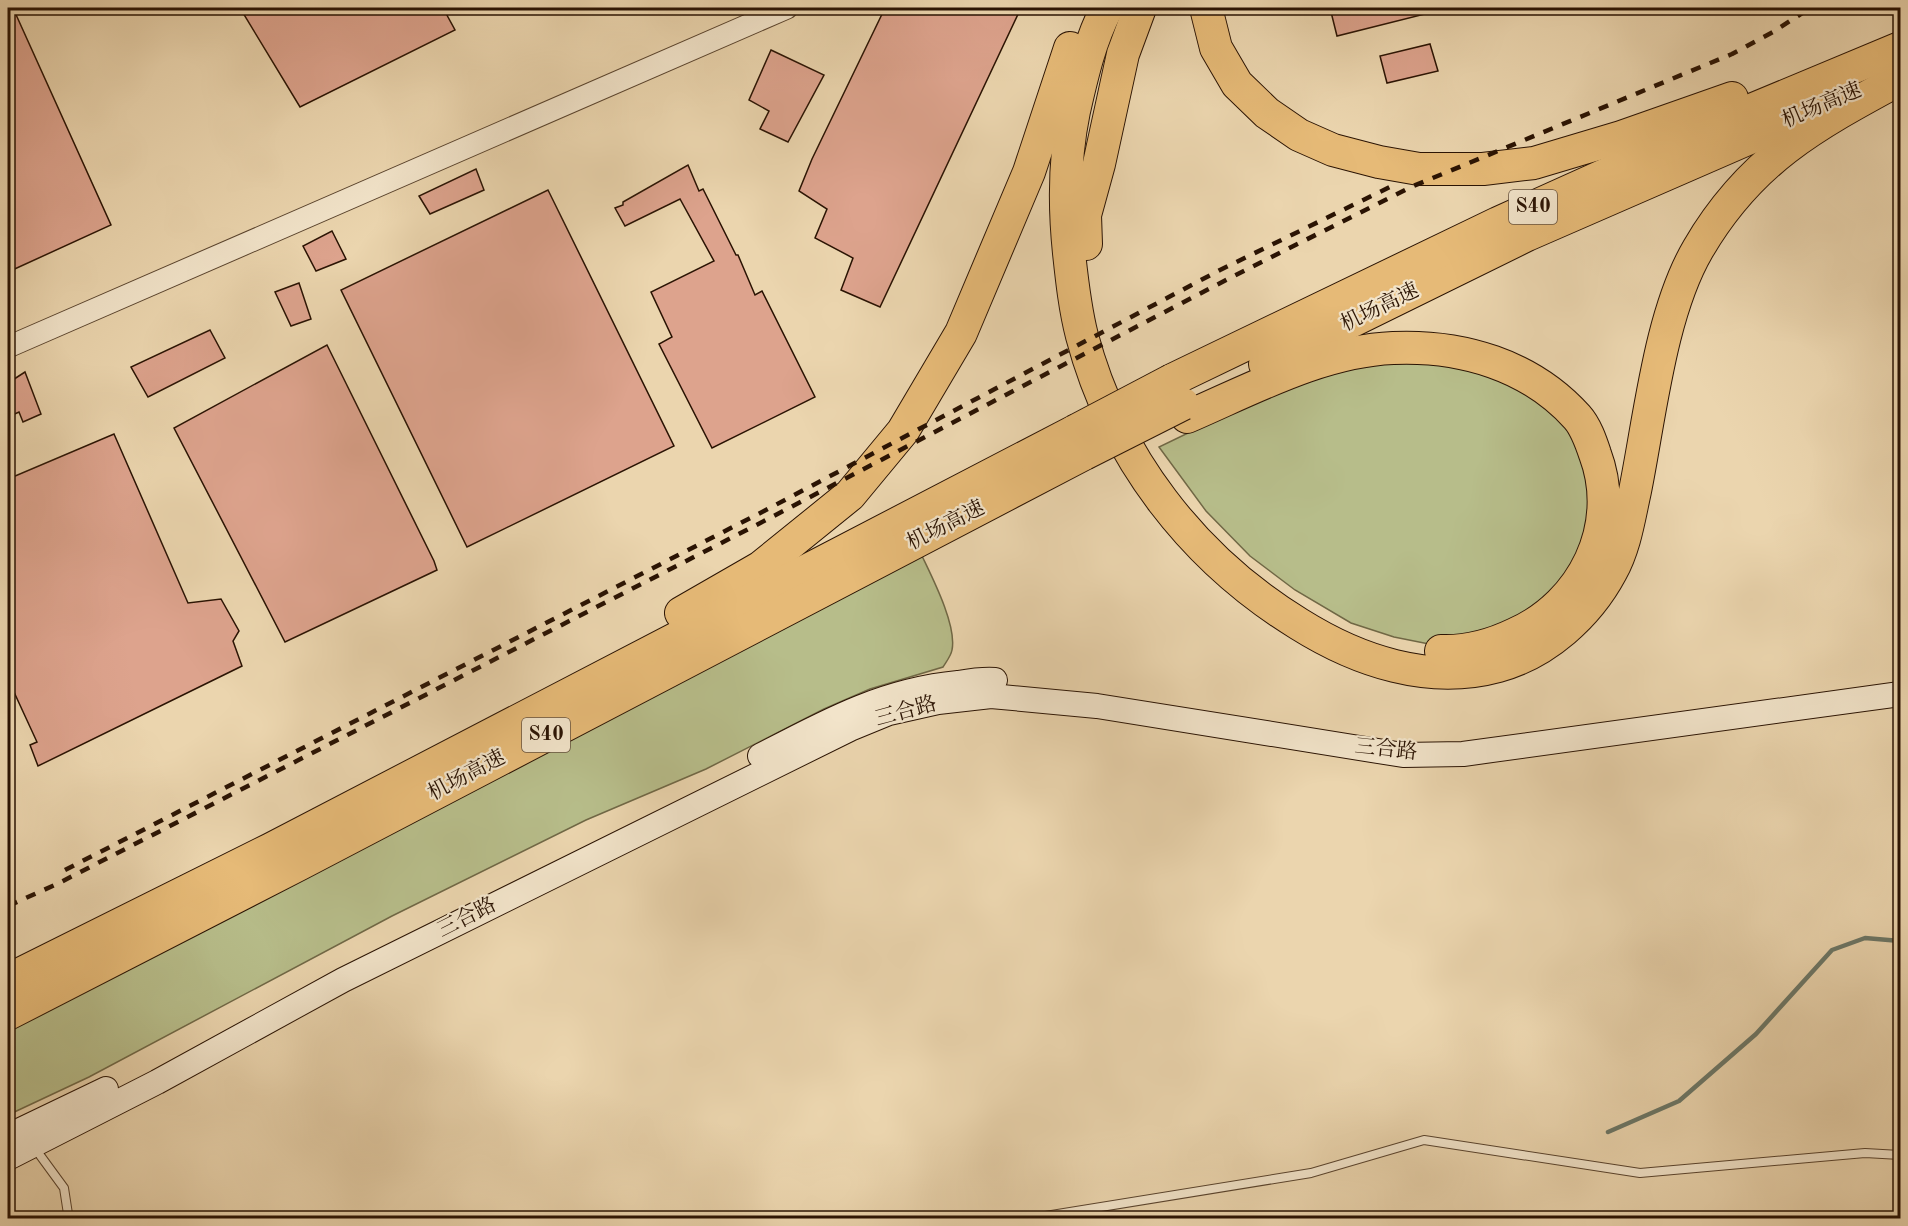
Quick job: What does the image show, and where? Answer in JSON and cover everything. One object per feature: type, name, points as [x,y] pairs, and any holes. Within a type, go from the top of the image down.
[{"type":"highway","points":[[397,783],[761,567],[850,495],[903,431],[962,333],[1029,172],[1077,29],[1091,8]]},
{"type":"highway","points":[[1107,8],[1084,69],[1072,124],[1066,166],[1066,217],[1072,280],[1082,334],[1096,378],[1115,424],[1137,464],[1158,495],[1192,537],[1235,578],[1281,613],[1322,639],[1387,664],[1427,672],[1466,672],[1498,666],[1523,657],[1570,625],[1590,603],[1611,573],[1621,549],[1661,357],[1684,275],[1697,250],[1731,201],[1761,167],[1787,145],[1840,111],[1900,79]]},
{"type":"highway","points":[[1140,8],[1123,54],[1099,164],[1085,215],[1088,264],[1100,326],[1119,385],[1133,418],[1152,452],[1181,492],[1223,542],[1267,580],[1314,612],[1356,634],[1420,651],[1454,652],[1479,648],[1502,640],[1528,629],[1554,611],[1571,592],[1587,568],[1597,544],[1603,516],[1603,488],[1599,464],[1579,419],[1557,398],[1528,376],[1494,361],[1447,349],[1392,348],[1346,355],[1181,400]]},
{"type":"highway","points":[[1206,8],[1216,48],[1237,84],[1267,113],[1299,135],[1333,150],[1419,169],[1483,169],[1534,163],[1622,137],[1900,43]]},
{"type":"highway","name":"机场高速","points":[[1181,400],[1498,223],[1720,123],[1900,48]]},
{"type":"highway","name":"机场高速","points":[[8,980],[1080,442],[1181,400],[1527,235],[1900,73]]},
{"type":"highway","name":"机场高速","points":[[8,1014],[300,864],[1080,442]]},
{"type":"main road","name":"三合路","points":[[8,1136],[148,1068],[336,966],[527,869],[708,783],[845,712],[885,697],[936,685],[989,680],[1036,682],[1404,739],[1461,739],[1900,678]]},
{"type":"main road","name":"三合路","points":[[8,1158],[157,1082],[343,980],[850,729],[889,713],[938,702],[991,696],[1027,698],[1097,706],[1403,755],[1453,754],[1643,731],[1900,694]]},
{"type":"street","points":[[8,347],[787,8]]},
{"type":"lane","points":[[1034,1218],[1311,1173],[1424,1140],[1640,1173],[1864,1153],[1900,1155]]},
{"type":"lane","points":[[33,1145],[64,1188],[68,1214]]},
{"type":"green space","points":[[1452,361],[1540,396],[1572,427],[1594,501],[1581,563],[1539,613],[1434,645],[1394,637],[1351,623],[1295,590],[1250,556],[1206,511],[1159,447],[1217,419],[1343,366]]},
{"type":"green space","points":[[922,556],[943,603],[951,628],[952,650],[943,667],[870,689],[824,709],[706,769],[586,820],[392,916],[89,1077],[8,1115],[8,1020]]},
{"type":"building","points":[[8,8],[13,8],[111,225],[8,272]]},
{"type":"building","points":[[240,8],[443,8],[455,30],[300,107]]},
{"type":"building","points":[[885,8],[1021,8],[880,307],[841,290],[853,258],[815,238],[827,209],[799,191],[812,159]]},
{"type":"building","points":[[1330,8],[1433,8],[1433,12],[1337,36]]},
{"type":"building","points":[[1430,44],[1438,71],[1387,83],[1380,56]]},
{"type":"building","points":[[771,50],[824,75],[788,142],[760,129],[769,111],[749,100]]},
{"type":"building","points":[[688,165],[699,191],[703,189],[738,255],[755,295],[762,291],[815,397],[712,448],[659,344],[672,337],[651,292],[714,261],[680,199],[625,226],[615,208]]},
{"type":"building","points":[[476,169],[484,190],[430,214],[419,196]]},
{"type":"building","points":[[548,190],[674,446],[467,547],[341,290]]},
{"type":"building","points":[[332,231],[346,259],[316,271],[303,246]]},
{"type":"building","points":[[299,283],[311,319],[291,326],[275,292]]},
{"type":"building","points":[[210,330],[225,358],[148,397],[131,367]]},
{"type":"building","points":[[327,345],[437,570],[285,642],[174,428]]},
{"type":"building","points":[[25,372],[41,414],[23,422],[19,412],[8,417],[8,383]]},
{"type":"building","points":[[114,434],[188,603],[221,599],[239,631],[233,641],[242,666],[38,766],[30,745],[37,742],[8,679],[8,479]]},
{"type":"waterway","points":[[1608,1132],[1679,1101],[1756,1034],[1832,950],[1865,938],[1900,941]]},
{"type":"railway","points":[[8,906],[57,884],[768,519],[1226,280],[1411,187],[1732,54],[1773,32],[1810,8]]},
{"type":"railway","points":[[65,870],[764,511],[1220,270],[1398,183]]}]
